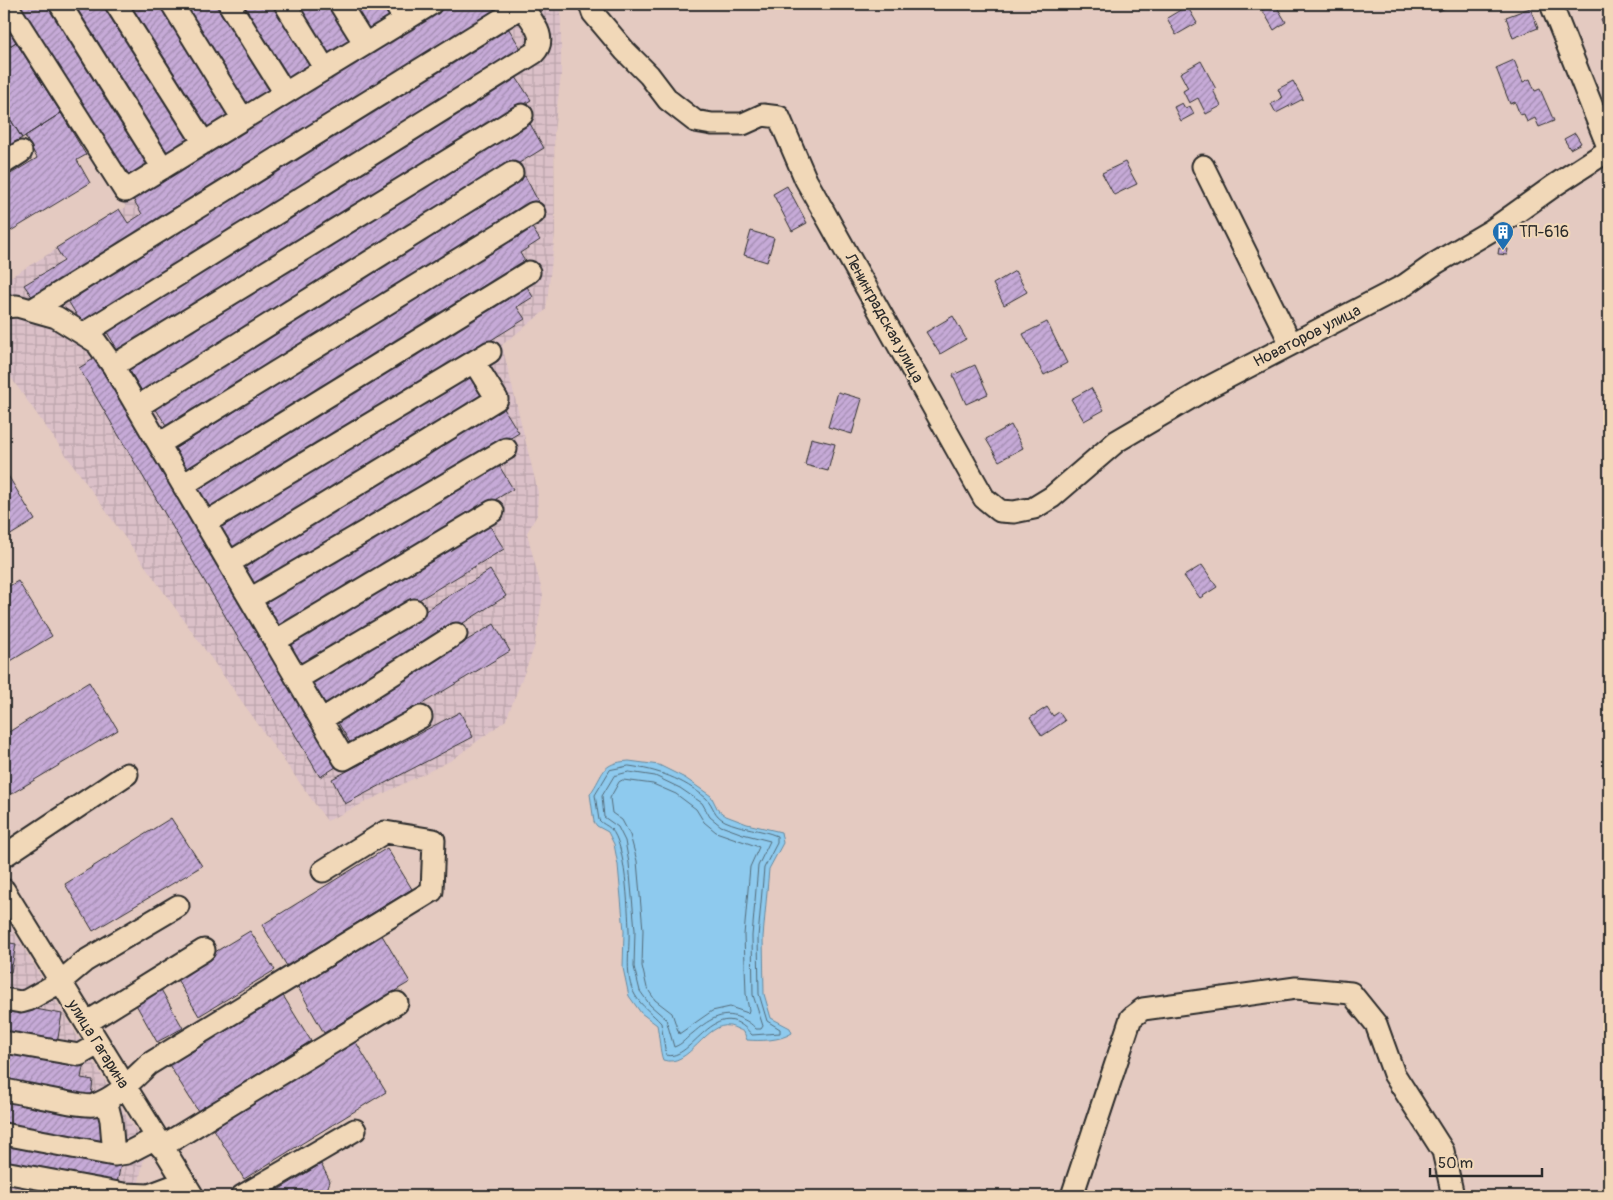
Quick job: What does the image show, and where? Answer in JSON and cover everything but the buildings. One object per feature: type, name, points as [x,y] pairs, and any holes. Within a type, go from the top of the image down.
[{"type":"street","points":[[6,4],[125,191],[365,44],[400,12],[431,4]]},
{"type":"street","points":[[60,4],[163,168]]},
{"type":"street","points":[[116,4],[204,143]]},
{"type":"street","points":[[172,4],[244,118]]},
{"type":"street","points":[[229,4],[285,93]]},
{"type":"street","points":[[285,4],[325,69]]},
{"type":"street","points":[[340,4],[365,44]]},
{"type":"street","name":"Ленинградская улица","points":[[590,4],[593,13],[668,100],[695,121],[712,124],[743,124],[763,115],[779,117],[806,180],[984,498],[1000,510]]},
{"type":"street","points":[[1551,4],[1607,150]]},
{"type":"street","points":[[32,310],[524,5],[540,33],[539,45],[534,54],[83,334]]},
{"type":"street","points":[[113,366],[522,115]]},
{"type":"street","name":"Новаторов улица","points":[[1000,510],[1014,512],[1034,508],[1052,497],[1117,441],[1209,386],[1405,285],[1436,262],[1492,230],[1607,150]]},
{"type":"street","points":[[1203,166],[1291,344]]},
{"type":"street","points":[[137,407],[512,173]]},
{"type":"street","points":[[159,444],[534,213]]},
{"type":"street","points":[[183,485],[529,272]]},
{"type":"street","points":[[4,307],[17,306],[56,317],[96,342],[113,366],[344,759],[421,717]]},
{"type":"street","points":[[205,523],[482,357],[497,399],[229,563]]},
{"type":"street","points":[[250,599],[506,449]]},
{"type":"street","points":[[275,641],[493,511]]},
{"type":"street","points":[[297,679],[414,610]]},
{"type":"street","points":[[321,720],[456,634]]},
{"type":"street","points":[[4,856],[127,774]]},
{"type":"street","points":[[4,1090],[92,1106],[106,1100],[124,1087],[149,1064],[432,891],[434,840],[385,832],[323,871]]},
{"type":"street","name":"улица Гагарина","points":[[4,890],[188,1189]]},
{"type":"street","points":[[4,999],[21,1002],[28,1000],[60,982],[84,961],[178,906]]},
{"type":"street","points":[[86,1023],[204,950]]},
{"type":"street","points":[[4,985],[28,1000]]},
{"type":"street","points":[[1072,1196],[1131,1018],[1143,1009],[1296,988],[1352,993],[1376,1024],[1394,1074],[1444,1150],[1454,1196]]},
{"type":"street","points":[[4,1134],[114,1155],[127,1153],[159,1142],[397,1003]]},
{"type":"street","points":[[4,1042],[79,1055],[98,1044]]},
{"type":"street","points":[[106,1100],[111,1120],[114,1155]]},
{"type":"street","points":[[242,1196],[355,1130]]},
{"type":"street","points":[[4,1172],[103,1194],[149,1195],[188,1189]]},
{"type":"shaded area","points":[[4,4],[561,4],[561,75],[554,131],[555,233],[546,310],[502,345],[538,492],[537,515],[527,533],[543,595],[534,648],[506,720],[452,760],[327,821],[4,368],[4,281],[126,207],[4,14]]},
{"type":"shaded area","points":[[4,916],[146,1148],[136,1196],[4,1196]]},
{"type":"water","points":[[629,761],[659,765],[685,778],[711,796],[718,810],[726,816],[747,824],[781,832],[783,843],[769,869],[763,937],[764,994],[771,1018],[790,1028],[792,1033],[787,1036],[776,1039],[747,1040],[744,1032],[730,1026],[721,1026],[713,1030],[681,1058],[672,1061],[663,1060],[657,1025],[641,1013],[629,996],[623,968],[624,931],[618,865],[614,844],[608,832],[597,826],[594,822],[590,794],[604,770],[613,764]]},
{"type":"place","name":"ТП-616","points":[[1503,251]]}]
